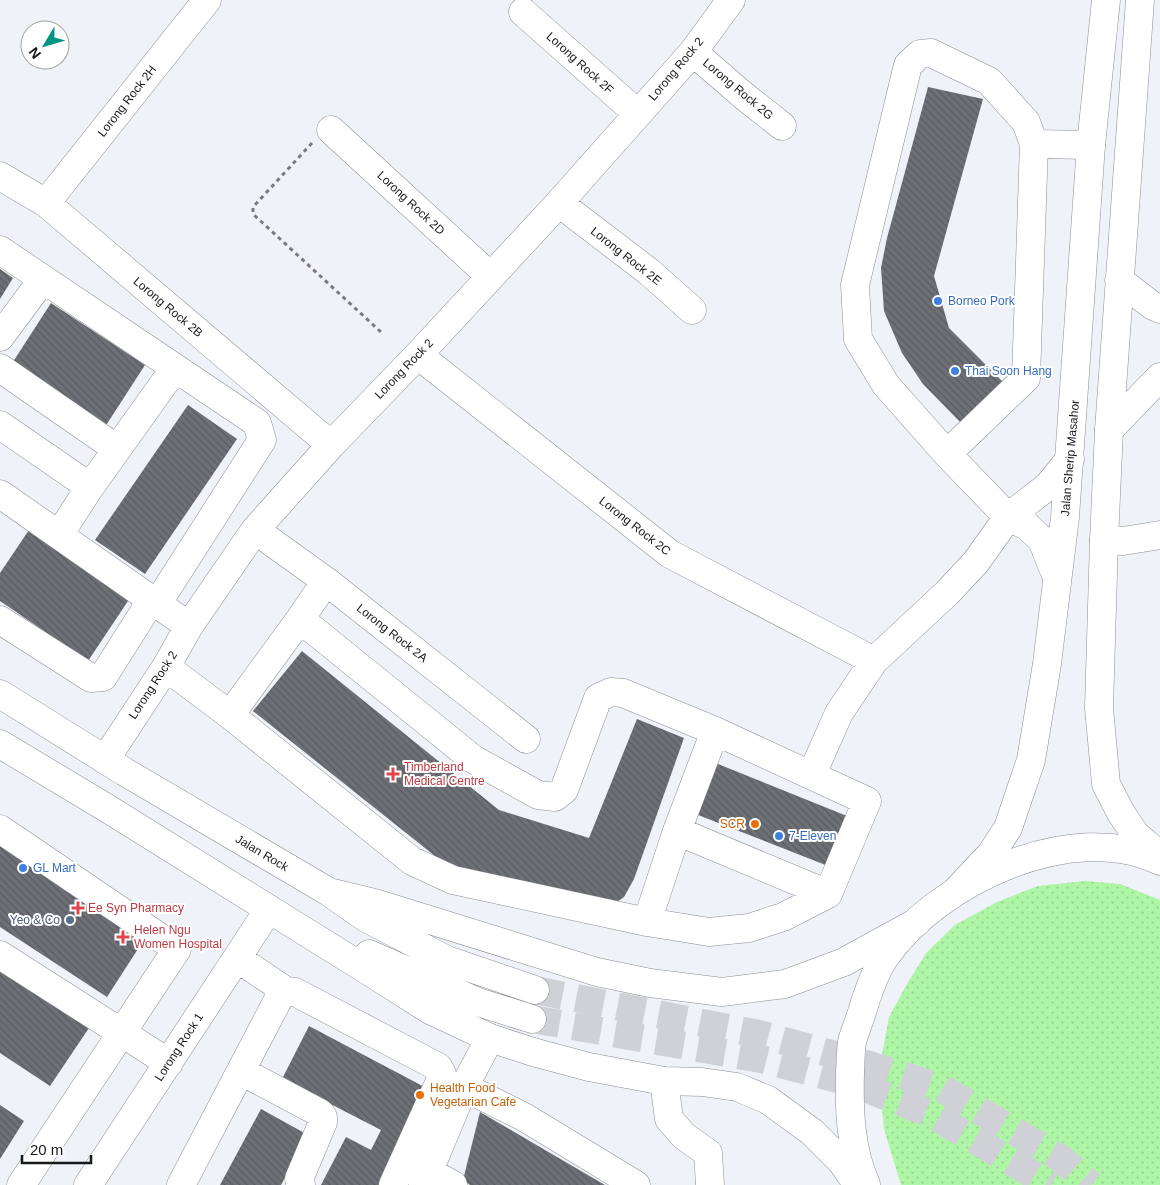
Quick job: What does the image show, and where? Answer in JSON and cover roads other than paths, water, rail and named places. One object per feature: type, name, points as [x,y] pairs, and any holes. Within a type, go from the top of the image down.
[{"type":"main road","name":"Lorong Rock 2H","points":[[46,203],[207,0]]},
{"type":"main road","name":"Lorong Rock 2","points":[[105,760],[166,667],[190,626],[255,530],[330,445],[418,355],[559,203],[693,52],[731,0]]},
{"type":"main road","name":"Jalan Sherip Masahor","points":[[956,891],[991,854],[1008,828],[1031,760],[1046,664],[1070,459],[1091,145],[1106,0]]},
{"type":"main road","points":[[1140,0],[1109,430],[1099,708],[1106,784],[1121,813],[1135,834],[1160,856]]},
{"type":"main road","name":"Lorong Rock 2F","points":[[523,12],[638,114]]},
{"type":"main road","name":"Lorong Rock 2G","points":[[693,52],[782,126]]},
{"type":"main road","points":[[947,454],[1026,378],[1034,144],[1026,122],[989,81],[931,53],[920,54],[908,65],[855,285],[858,339],[886,385],[947,454],[1008,517],[1027,526],[1042,540],[1057,578]]},
{"type":"main road","name":"Lorong Rock 2D","points":[[332,130],[490,276]]},
{"type":"main road","points":[[1034,144],[1091,145]]},
{"type":"main road","name":"Lorong Rock 2B","points":[[0,176],[46,203],[330,445]]},
{"type":"main road","name":"Lorong Rock 2E","points":[[559,203],[648,271],[692,310]]},
{"type":"main road","points":[[0,250],[257,423],[262,440],[103,677],[91,678],[0,620]]},
{"type":"main road","points":[[0,337],[43,279]]},
{"type":"main road","points":[[1119,280],[1153,306],[1160,309]]},
{"type":"main road","name":"Lorong Rock 2C","points":[[418,355],[670,554],[874,661]]},
{"type":"main road","points":[[0,368],[117,449]]},
{"type":"main road","points":[[59,535],[90,487],[175,368]]},
{"type":"main road","points":[[1109,430],[1160,377]]},
{"type":"main road","points":[[0,426],[90,487]]},
{"type":"main road","points":[[812,774],[839,713],[874,661],[947,593],[976,562],[1008,517],[1048,486],[1070,459]]},
{"type":"main road","points":[[0,494],[190,626]]},
{"type":"main road","name":"Lorong Rock 2A","points":[[255,530],[326,581],[526,739]]},
{"type":"main road","points":[[1104,540],[1124,541],[1160,534]]},
{"type":"main road","points":[[230,714],[326,581]]},
{"type":"main road","points":[[166,667],[230,714],[412,861],[454,880],[647,922],[709,932],[749,928],[783,917],[828,894],[868,800],[715,731],[623,693],[611,692],[598,698],[564,790],[555,797],[538,795],[473,760],[300,619]]},
{"type":"main road","name":"Jalan Rock","points":[[0,694],[105,760],[329,892],[366,918],[447,960],[535,990]]},
{"type":"main road","points":[[647,922],[677,831],[715,731]]},
{"type":"main road","points":[[0,744],[430,1010],[490,1038],[589,1067],[664,1080],[702,1082],[737,1087],[768,1100],[812,1132],[841,1161],[858,1185]]},
{"type":"main road","points":[[0,829],[177,949],[21,1185]]},
{"type":"main road","points":[[677,831],[828,894]]},
{"type":"main road","points":[[867,1185],[860,1171],[850,1118],[853,1040],[875,974],[884,958],[900,938],[956,891],[981,876],[1040,854],[1073,849],[1107,848],[1131,851],[1160,861]]},
{"type":"main road","points":[[329,892],[375,903],[597,972],[650,983],[722,992],[785,984],[794,981],[844,962],[917,922]]},
{"type":"main road","points":[[269,909],[478,1002],[532,1018]]},
{"type":"main road","name":"Lorong Rock 1","points":[[88,1185],[269,909]]},
{"type":"main road","points":[[0,955],[169,1063]]},
{"type":"main road","points":[[237,958],[286,990],[294,992],[438,1067],[442,1074],[440,1081],[393,1185]]},
{"type":"main road","points":[[180,1185],[279,998],[286,990]]},
{"type":"main road","points":[[428,1172],[464,1087],[490,1038]]},
{"type":"main road","points":[[241,1071],[320,1113],[323,1122],[299,1179],[301,1185]]},
{"type":"main road","points":[[664,1080],[669,1119],[684,1136],[708,1153],[711,1184]]},
{"type":"main road","points":[[464,1087],[524,1117],[636,1185]]},
{"type":"main road","points":[[409,1150],[428,1172],[453,1185]]},
{"type":"tunnel","points":[[535,990],[759,1034],[850,1059],[940,1087],[1060,1158],[1091,1185]]},
{"type":"tunnel","points":[[532,1019],[761,1059],[849,1082],[929,1113],[1051,1185]]},
{"type":"place","name":"Borneo Pork","points":[[938,301]]},
{"type":"place","name":"Thai Soon Hang","points":[[955,371]]},
{"type":"place","name":"Timberland Medical Centre","points":[[393,774]]},
{"type":"place","name":"SCR","points":[[755,824]]},
{"type":"place","name":"7-Eleven","points":[[779,836]]},
{"type":"place","name":"GL Mart","points":[[23,868]]},
{"type":"place","name":"Ee Syn Pharmacy","points":[[78,908]]},
{"type":"place","name":"Yeo & Co","points":[[70,920]]},
{"type":"place","name":"Helen Ngu Women Hospital","points":[[123,937]]},
{"type":"place","name":"Health Food Vegetarian Cafe","points":[[420,1095]]}]
